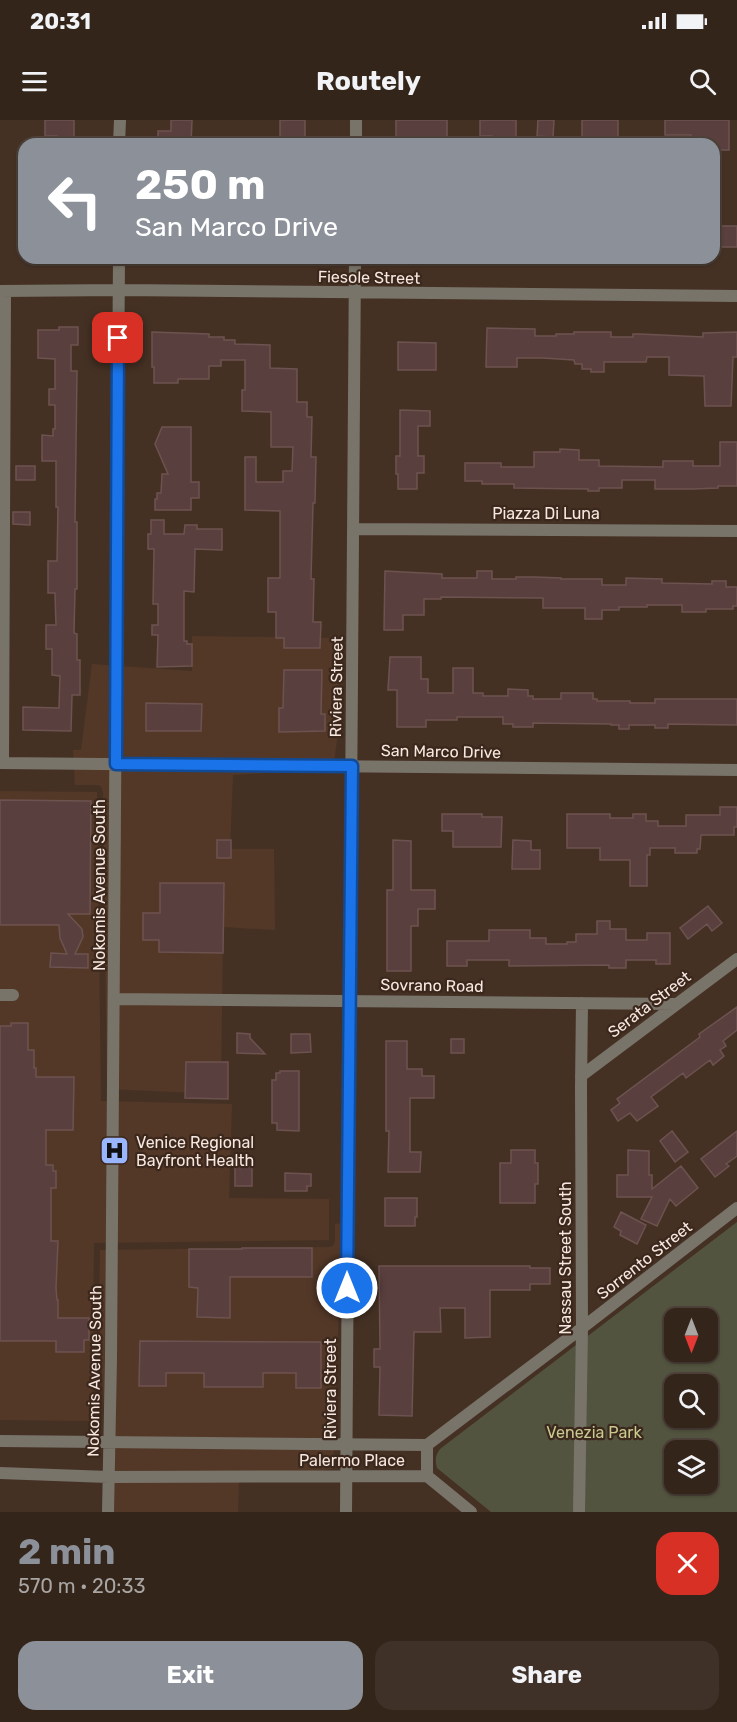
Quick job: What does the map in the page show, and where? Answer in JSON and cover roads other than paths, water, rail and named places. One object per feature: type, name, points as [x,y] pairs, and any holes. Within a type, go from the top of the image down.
[{"type":"street","points":[[119,138],[120,120]]},
{"type":"street","points":[[356,120],[356,138]]},
{"type":"street","name":"Nokomis Avenue South","points":[[108,1512],[111,1415],[119,264]]},
{"type":"street","name":"Riviera Street","points":[[346,1512],[356,264]]},
{"type":"street","points":[[1,763],[2,291]]},
{"type":"street","name":"Fiesole Street","points":[[2,291],[737,296]]},
{"type":"street","name":"Piazza Di Luna","points":[[354,529],[737,531]]},
{"type":"street","name":"San Marco Drive","points":[[1,763],[737,770]]},
{"type":"street","name":"Serata Street","points":[[581,1076],[737,959]]},
{"type":"street","points":[[0,995],[13,995]]},
{"type":"street","name":"Sovrano Road","points":[[114,999],[676,1004]]},
{"type":"street","name":"Nassau Street South","points":[[579,1512],[582,1328],[582,1003]]},
{"type":"street","name":"Sorrento Street","points":[[427,1445],[737,1208]]},
{"type":"street","name":"Palermo Place","points":[[0,1441],[427,1445],[427,1476],[108,1477],[0,1473]]},
{"type":"street","points":[[427,1476],[471,1512]]},
{"type":"place","name":"Venice Regional Bayfront Health","points":[[115,1151]]},
{"type":"park label","name":"Venezia Park","points":[[594,1432]]}]
